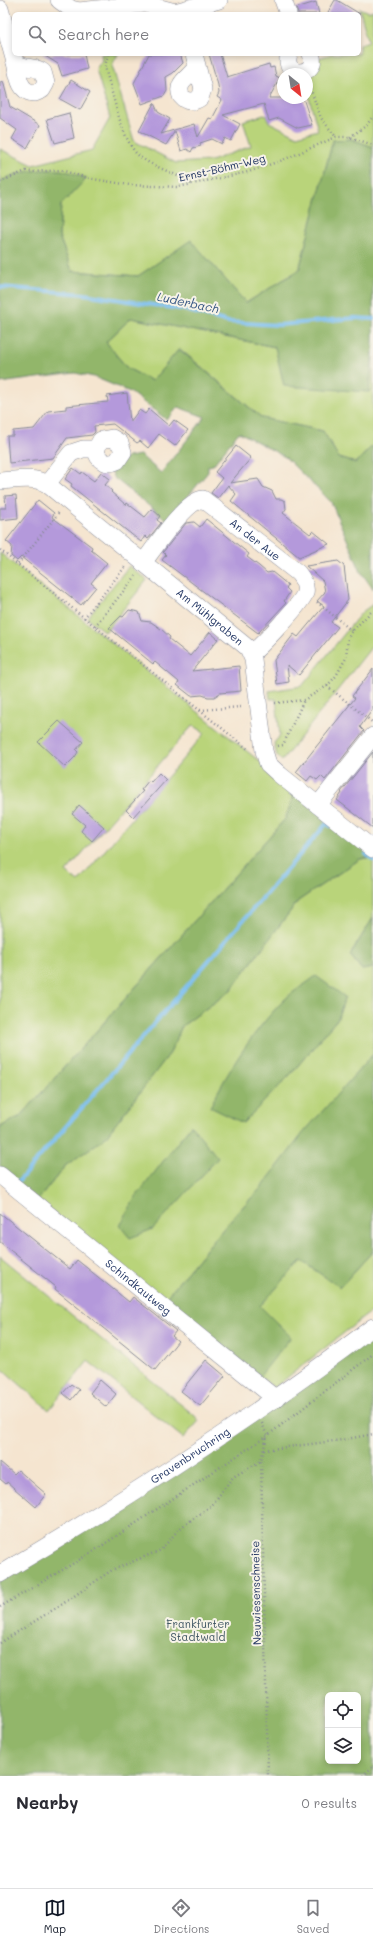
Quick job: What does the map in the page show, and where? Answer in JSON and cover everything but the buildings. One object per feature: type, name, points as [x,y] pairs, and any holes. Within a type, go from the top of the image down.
[{"type":"street","points":[[59,0],[71,9],[79,11],[145,4],[172,12],[182,12],[199,3],[219,0]]},
{"type":"street","points":[[283,0],[287,12]]},
{"type":"street","points":[[0,9],[12,51]]},
{"type":"street","points":[[13,56],[15,62]]},
{"type":"street","points":[[288,56],[287,60],[290,67],[294,71],[300,72],[311,66],[312,56]]},
{"type":"street","points":[[47,484],[71,454],[83,449],[96,449]]},
{"type":"street","name":"Am Mühlgraben","points":[[0,482],[29,479],[40,480],[47,484],[137,566],[244,644],[252,653],[266,759],[273,770],[373,849]]},
{"type":"street","name":"An der Aue","points":[[137,566],[187,506],[198,499],[203,499],[298,573],[302,579],[305,592]]},
{"type":"street","points":[[252,653],[262,645],[305,592]]},
{"type":"street","points":[[318,805],[373,736]]},
{"type":"street","name":"Schindkautweg","points":[[0,1175],[276,1399]]},
{"type":"street","name":"Gravenbruchring","points":[[0,1574],[130,1496],[257,1412],[373,1326]]},
{"type":"path","points":[[108,56],[105,66],[107,75],[126,136],[132,147],[139,156],[183,178],[191,184]]},
{"type":"path","points":[[313,95],[321,118],[336,137]]},
{"type":"path","points":[[350,137],[367,125],[373,116]]},
{"type":"path","name":"Ernst-Böhm-Weg","points":[[0,182],[26,171],[61,170],[87,178],[130,185],[178,187],[248,172],[284,160],[336,137],[350,137],[373,145]]},
{"type":"path","points":[[18,564],[61,510]]},
{"type":"path","points":[[0,550],[251,752]]},
{"type":"path","points":[[84,618],[137,566]]},
{"type":"path","points":[[95,626],[137,566]]},
{"type":"path","points":[[305,592],[352,631]]},
{"type":"path","points":[[275,703],[304,700],[327,686],[336,676],[346,658],[348,638],[352,631],[373,610]]},
{"type":"path","points":[[327,686],[373,722]]},
{"type":"path","points":[[274,748],[283,745],[304,700]]},
{"type":"path","points":[[200,710],[241,707]]},
{"type":"path","points":[[0,1607],[94,1551],[267,1436],[373,1354]]},
{"type":"path","points":[[257,1412],[267,1436]]},
{"type":"path","points":[[264,1450],[342,1440],[373,1434]]},
{"type":"path","name":"Neuwiesenschneise","points":[[267,1436],[261,1460],[268,1776]]},
{"type":"path","points":[[0,1643],[64,1604],[112,1570],[161,1550],[179,1529],[212,1505],[232,1477],[261,1460]]},
{"type":"path","points":[[363,1776],[373,1766]]},
{"type":"green space","points":[[359,8],[368,12],[373,10],[373,147],[351,139],[333,140],[299,270],[246,303],[191,241],[138,276],[72,271],[59,236],[61,205],[86,178],[42,171],[20,173],[10,176],[0,182],[0,149],[33,165],[92,150],[110,118],[96,69],[102,60],[101,56],[117,56],[112,65],[134,141],[176,163],[211,161],[251,146],[243,121],[264,115],[267,116],[269,122],[297,136],[318,130],[311,104],[313,104],[313,68],[319,58],[326,56],[361,56],[361,44],[369,42]]},
{"type":"green space","points":[[351,139],[373,147],[373,346],[369,392],[284,386],[275,347],[131,318],[106,342],[127,368],[152,381],[179,349],[262,418],[323,431],[339,458],[356,463],[373,445],[373,589],[361,572],[331,502],[285,457],[239,432],[213,465],[208,466],[208,472],[168,521],[113,477],[112,469],[128,457],[140,455],[161,473],[205,417],[178,407],[167,420],[130,392],[94,377],[75,373],[0,383],[0,182],[13,175],[44,170],[60,170],[87,178],[61,205],[59,236],[72,271],[138,276],[191,240],[246,303],[299,270],[333,140]]},
{"type":"green space","points":[[131,318],[275,347],[369,392],[373,346],[373,445],[356,463],[339,458],[323,431],[262,418],[180,349],[152,381],[127,368],[106,342]]},
{"type":"green space","points":[[0,553],[263,764],[295,793],[285,819],[21,1116],[0,1127]],"holes":[[[193,725],[205,733],[78,882],[66,872]]]},
{"type":"green space","points":[[129,566],[147,580],[105,632],[87,618]]},
{"type":"green space","points":[[373,604],[373,645],[282,761],[277,756],[274,743],[280,736],[276,699],[270,699],[269,691],[302,686],[362,612]]},
{"type":"green space","points":[[295,793],[373,857],[360,859],[298,901],[230,991],[182,1026],[170,1053],[105,1138],[65,1166],[38,1200],[0,1169],[0,1127],[21,1116],[285,819]]},
{"type":"green space","points":[[373,857],[373,918],[350,955],[362,970],[373,968],[373,1054],[261,1188],[233,1217],[163,1301],[38,1200],[65,1166],[105,1137],[170,1053],[182,1026],[230,991],[298,901],[360,859]],"holes":[[[338,1018],[290,1075],[266,1098]]]},
{"type":"green space","points":[[373,918],[373,968],[362,970],[350,955]]},
{"type":"green space","points":[[316,976],[345,997],[338,1018],[290,1075],[243,1123],[210,1107],[242,1051],[262,1024],[288,997]]},
{"type":"green space","points":[[373,1054],[373,1251],[340,1287],[301,1261],[260,1306],[291,1337],[260,1376],[163,1301],[233,1217],[261,1188],[304,1132]]},
{"type":"green space","points":[[191,1125],[218,1158],[153,1229],[130,1238],[120,1226],[135,1198]]},
{"type":"green space","points":[[373,1251],[373,1310],[274,1388],[260,1376],[260,1306],[301,1260],[340,1287]]},
{"type":"green space","points":[[0,1256],[195,1416],[199,1421],[183,1438],[88,1361],[49,1410],[0,1367]]},
{"type":"green space","name":"Frankfurter Stadtwald","points":[[373,1336],[373,1776],[0,1776],[0,1581]]},
{"type":"waterway","name":"Luderbach","points":[[0,287],[84,294],[185,310],[228,322],[279,325],[355,318],[373,319]]},
{"type":"waterway","points":[[18,1182],[327,823],[330,826]]},
{"type":"waterway","points":[[366,854],[373,860]]}]
